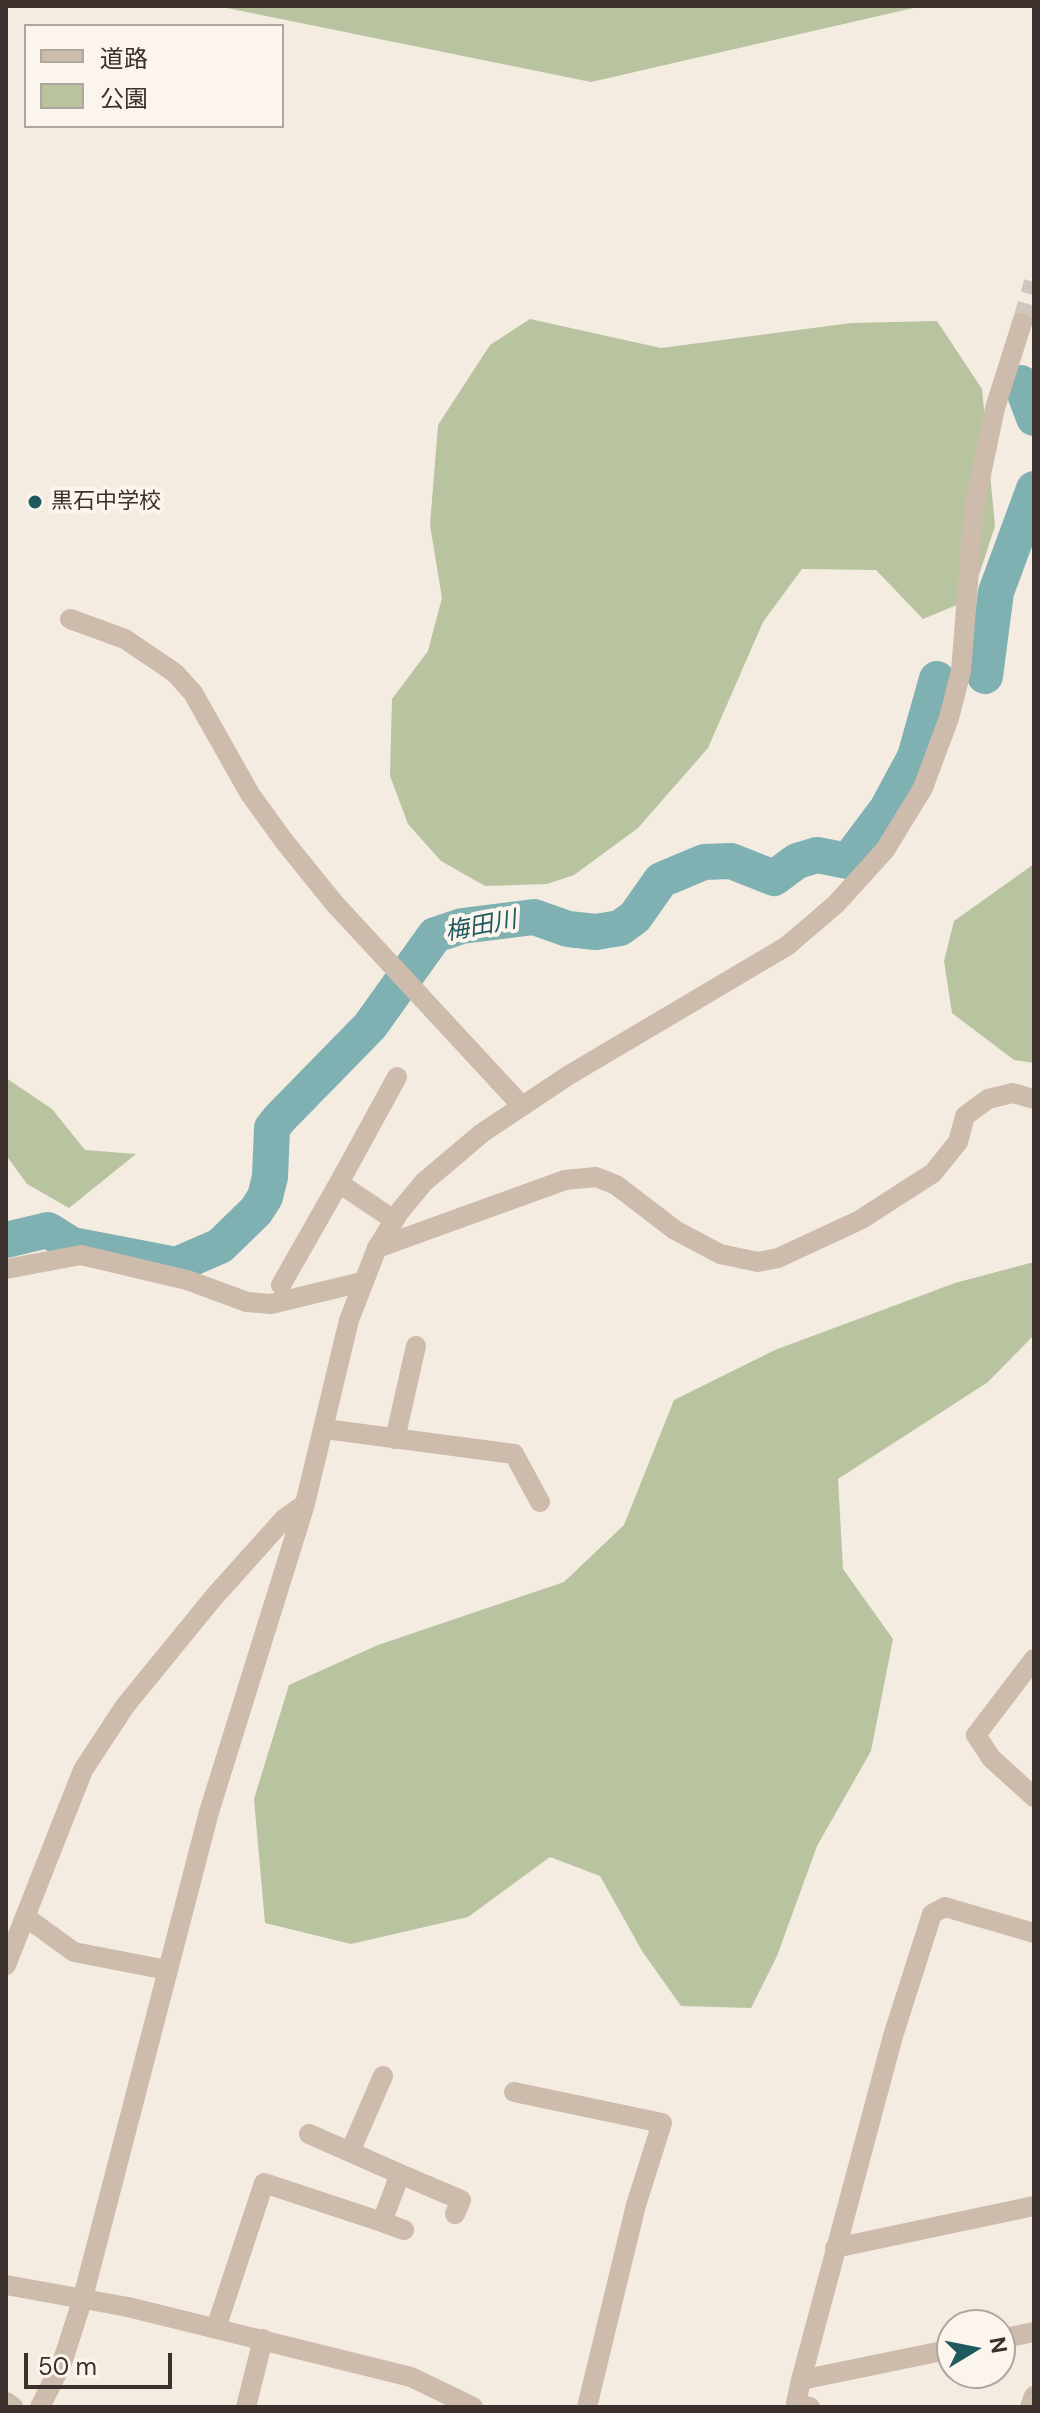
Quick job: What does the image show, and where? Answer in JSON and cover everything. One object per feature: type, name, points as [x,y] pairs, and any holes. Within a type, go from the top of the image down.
[{"type":"street","points":[[40,2407],[62,2363],[82,2301],[209,1812],[305,1504],[349,1320],[377,1248],[424,1182],[482,1133],[787,946],[861,878],[905,818],[938,753],[961,671],[974,508],[995,408],[1022,323]]},
{"type":"street","points":[[70,619],[125,639],[175,673],[193,693],[250,794],[284,841],[334,903],[522,1106]]},
{"type":"street","points":[[281,1285],[397,1077]]},
{"type":"street","points":[[377,1248],[565,1180],[596,1177],[616,1185],[675,1230],[709,1249],[739,1260],[758,1262],[778,1258],[860,1220],[933,1173],[958,1142],[965,1116],[988,1099],[1013,1093],[1034,1099]]},
{"type":"street","points":[[339,1183],[394,1220]]},
{"type":"street","points":[[6,1269],[81,1255],[187,1280],[247,1302],[271,1304],[362,1282]]},
{"type":"street","points":[[395,1439],[416,1346]]},
{"type":"street","points":[[325,1429],[514,1454],[540,1502]]},
{"type":"street","points":[[6,1965],[83,1770],[117,1719],[250,1556],[284,1519],[305,1504]]},
{"type":"street","points":[[1034,1659],[976,1735],[991,1758],[1034,1797]]},
{"type":"street","points":[[810,2407],[796,2403],[801,2380],[893,2036],[932,1914],[945,1907],[1034,1933]]},
{"type":"street","points":[[27,1918],[74,1952],[167,1970]]},
{"type":"street","points":[[350,2152],[383,2076]]},
{"type":"street","points":[[514,2092],[662,2123],[636,2205],[587,2407]]},
{"type":"street","points":[[309,2134],[461,2200],[455,2214]]},
{"type":"street","points":[[382,2222],[400,2174]]},
{"type":"street","points":[[216,2328],[264,2183],[404,2230]]},
{"type":"street","points":[[835,2248],[1034,2206]]},
{"type":"street","points":[[6,2285],[128,2307],[411,2377],[473,2407]]},
{"type":"street","points":[[246,2407],[263,2339]]},
{"type":"street","points":[[801,2380],[936,2352]]},
{"type":"street","points":[[1030,2407],[1034,2396]]},
{"type":"street","points":[[6,2402],[13,2407]]},
{"type":"green space","points":[[217,6],[922,6],[591,82]]},
{"type":"green space","points":[[530,319],[661,348],[851,323],[937,321],[982,389],[995,526],[971,599],[923,619],[876,570],[802,569],[763,622],[708,748],[638,828],[574,875],[547,884],[485,886],[441,861],[408,824],[390,776],[392,699],[428,651],[442,598],[430,525],[438,425],[490,345]]},
{"type":"green space","points":[[1034,864],[1034,1063],[1014,1060],[952,1013],[944,961],[954,921]]},
{"type":"green space","points":[[6,1078],[52,1109],[85,1150],[136,1154],[69,1208],[27,1184],[6,1155]]},
{"type":"green space","points":[[1034,1262],[1034,1335],[988,1382],[838,1479],[843,1569],[893,1639],[871,1751],[817,1846],[777,1956],[751,2008],[681,2006],[642,1951],[600,1876],[550,1857],[468,1917],[351,1944],[265,1923],[254,1799],[289,1685],[378,1645],[564,1582],[624,1525],[674,1400],[775,1350],[955,1283]]},
{"type":"waterway","name":"梅田川","points":[[1021,383],[1034,418]]},
{"type":"waterway","name":"梅田川","points":[[985,676],[996,592],[1034,489]]},
{"type":"waterway","name":"梅田川","points":[[6,1240],[48,1230],[72,1245],[176,1265],[220,1246],[256,1211],[265,1197],[270,1177],[272,1128],[370,1026],[435,935],[462,926],[534,917],[568,929],[596,932],[620,928],[635,917],[661,880],[704,862],[731,861],[774,878],[797,861],[817,855],[848,861],[887,809],[915,757],[937,679]]},
{"type":"tunnel","points":[[1022,323],[1034,282]]},
{"type":"place","name":"黒石中学校","points":[[35,502]]}]
